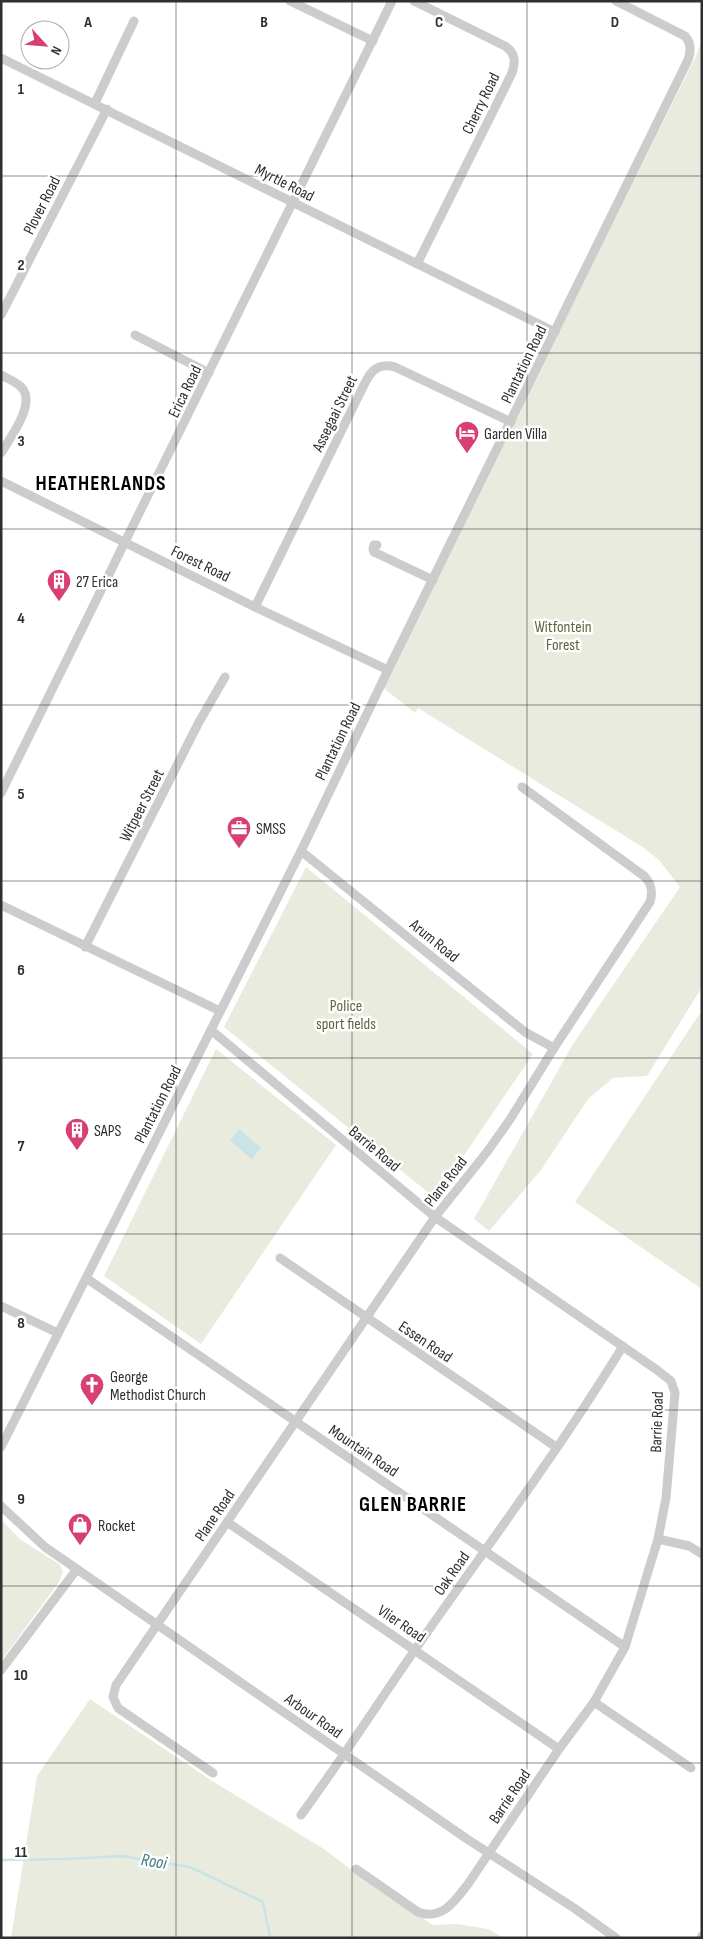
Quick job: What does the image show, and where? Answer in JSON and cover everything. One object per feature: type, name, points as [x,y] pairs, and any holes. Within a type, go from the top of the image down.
[{"type":"street","points":[[290,1],[373,41]]},
{"type":"street","name":"Erica Road","points":[[1,793],[392,1]]},
{"type":"street","name":"Cherry Road","points":[[414,1],[505,46],[510,50],[515,60],[512,73],[417,264]]},
{"type":"street","name":"Plantation Road","points":[[1,1447],[301,851],[687,62],[690,44],[681,33],[616,1]]},
{"type":"street","points":[[94,103],[134,21]]},
{"type":"street","name":"Myrtle Road","points":[[1,58],[555,332]]},
{"type":"street","name":"Plover Road","points":[[1,315],[107,109]]},
{"type":"street","points":[[135,335],[209,373]]},
{"type":"street","name":"Assegaai Street","points":[[255,607],[356,401],[377,367],[387,365],[395,367],[511,422]]},
{"type":"street","points":[[1,375],[20,385],[24,389],[27,399],[24,413],[1,453]]},
{"type":"street","name":"Forest Road","points":[[1,481],[255,607],[388,670]]},
{"type":"street","points":[[377,545],[374,545],[374,552],[433,580]]},
{"type":"street","name":"Witpeer Street","points":[[86,947],[199,722],[225,677]]},
{"type":"street","name":"Plane Road","points":[[213,1773],[118,1708],[113,1697],[116,1685],[436,1217],[497,1138],[647,908],[652,895],[650,881],[644,876],[522,787]]},
{"type":"street","name":"Arum Road","points":[[301,851],[525,1032],[554,1048]]},
{"type":"street","points":[[1,906],[220,1012]]},
{"type":"street","name":"Barrie Road","points":[[210,1030],[436,1217],[667,1376],[674,1386],[666,1498],[658,1539],[625,1647],[594,1702],[559,1749],[455,1902],[443,1912],[424,1914],[411,1908],[356,1869]]},
{"type":"street","name":"Essen Road","points":[[280,1258],[556,1447]]},
{"type":"street","name":"Mountain Road","points":[[86,1278],[625,1647]]},
{"type":"street","points":[[1,1306],[58,1333]]},
{"type":"street","name":"Oak Road","points":[[300,1815],[345,1755],[415,1650],[593,1394],[622,1346]]},
{"type":"street","name":"Arbour Road","points":[[1,1506],[30,1535],[77,1569],[345,1755],[616,1938]]},
{"type":"street","name":"Vlier Road","points":[[227,1522],[559,1749]]},
{"type":"street","points":[[658,1539],[689,1546],[702,1554]]},
{"type":"street","points":[[1,1670],[77,1569]]},
{"type":"street","points":[[594,1702],[691,1768]]},
{"type":"green space","name":"Witfontein Forest","points":[[702,40],[702,987],[647,1076],[613,1078],[588,1099],[541,1170],[489,1231],[474,1219],[573,1044],[680,887],[659,860],[641,846],[418,708],[415,713],[381,686],[696,56]]},
{"type":"green space","name":"Police sport fields","points":[[306,867],[533,1054],[435,1198],[224,1027]]},
{"type":"green space","points":[[702,1010],[702,1289],[575,1202]]},
{"type":"green space","points":[[216,1049],[336,1145],[201,1344],[104,1276]]},
{"type":"green space","points":[[1,1520],[21,1540],[59,1564],[63,1571],[59,1582],[1,1661]]},
{"type":"green space","points":[[90,1699],[212,1781],[324,1849],[378,1890],[433,1925],[457,1924],[488,1929],[504,1938],[11,1938],[37,1776]]},
{"type":"water","points":[[239,1129],[261,1148],[252,1159],[230,1141]]},
{"type":"waterway","name":"Rooi","points":[[1,1860],[122,1856],[190,1867],[263,1902],[270,1938]]},
{"type":"place","name":"Garden Villa","points":[[467,454]]},
{"type":"place","name":"27 Erica","points":[[59,602]]},
{"type":"place","name":"SMSS","points":[[239,849]]},
{"type":"place","name":"SAPS","points":[[77,1151]]},
{"type":"place","name":"George Methodist Church","points":[[92,1406]]},
{"type":"place","name":"Rocket","points":[[80,1546]]},
{"type":"district","name":"HEATHERLANDS","points":[[101,483]]},
{"type":"district","name":"GLEN BARRIE","points":[[413,1504]]}]
